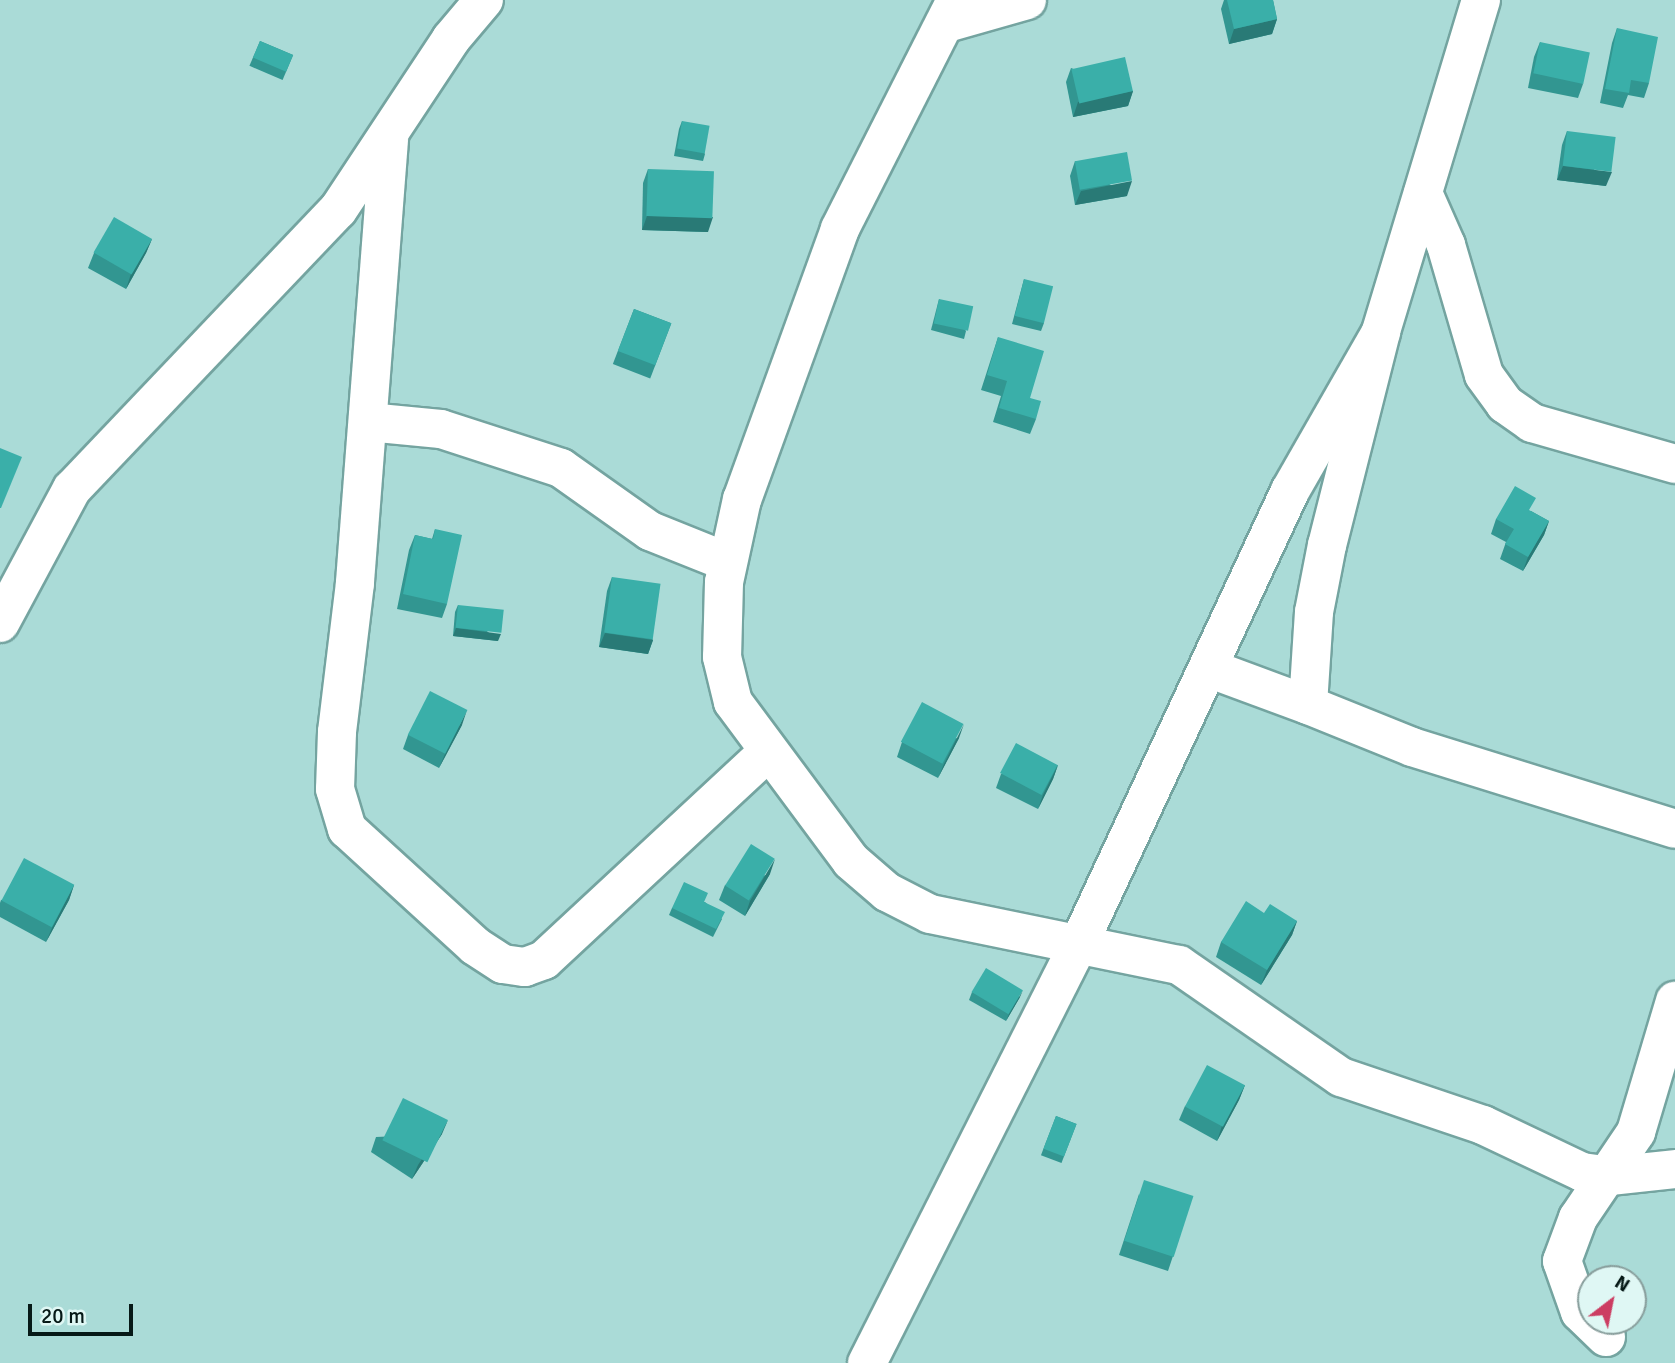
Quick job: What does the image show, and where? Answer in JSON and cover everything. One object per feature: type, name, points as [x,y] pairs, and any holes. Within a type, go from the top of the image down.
[{"type":"street","points":[[0,623],[72,489],[97,456],[272,285],[389,140],[451,39],[484,0]]},
{"type":"street","points":[[1027,0],[953,11],[840,229],[725,561],[726,682],[768,752],[851,861],[887,892],[930,914],[1077,948],[1179,965],[1341,1077],[1483,1125],[1581,1172],[1610,1176],[1675,1169]]},
{"type":"street","points":[[1308,705],[1314,612],[1326,545],[1381,332],[1423,193],[1470,6]]},
{"type":"street","points":[[389,140],[368,422],[335,789],[346,830],[441,919],[503,964],[525,967],[544,960],[768,752]]},
{"type":"street","points":[[1423,193],[1447,245],[1484,375],[1505,404],[1532,424],[1675,464]]},
{"type":"street","points":[[867,1363],[1077,948],[1290,491],[1381,332]]},
{"type":"street","points":[[368,422],[441,429],[561,468],[650,531],[725,561]]},
{"type":"street","points":[[1208,668],[1412,747],[1675,830]]},
{"type":"street","points":[[1606,1337],[1580,1312],[1562,1261],[1578,1218],[1610,1176],[1636,1132],[1675,1002]]},
{"type":"building","points":[[1227,0],[1273,0],[1277,19],[1234,29]]},
{"type":"building","points":[[1617,28],[1658,37],[1649,83],[1631,80],[1629,93],[1605,89]]},
{"type":"building","points":[[260,41],[293,55],[286,72],[253,58]]},
{"type":"building","points":[[1540,42],[1590,53],[1583,84],[1533,73]]},
{"type":"building","points":[[1125,57],[1133,91],[1079,103],[1071,69]]},
{"type":"building","points":[[682,121],[710,126],[705,153],[677,149]]},
{"type":"building","points":[[1567,131],[1616,137],[1611,172],[1563,166]]},
{"type":"building","points":[[1127,152],[1132,181],[1080,190],[1075,161]]},
{"type":"building","points":[[648,169],[714,171],[712,218],[646,216]]},
{"type":"building","points":[[114,217],[152,239],[132,275],[94,253]]},
{"type":"building","points":[[1024,279],[1053,286],[1044,323],[1015,316]]},
{"type":"building","points":[[939,299],[973,306],[968,331],[934,323]]},
{"type":"building","points":[[634,309],[671,323],[655,365],[618,351]]},
{"type":"building","points":[[998,337],[1044,351],[1030,398],[1041,401],[1036,419],[999,408],[1007,381],[987,375]]},
{"type":"building","points":[[0,448],[22,457],[1,508],[0,508]]},
{"type":"building","points":[[1515,486],[1536,498],[1529,510],[1549,521],[1528,557],[1505,544],[1514,529],[1496,519]]},
{"type":"building","points":[[435,529],[462,535],[447,604],[403,594],[415,535],[433,539]]},
{"type":"building","points":[[612,577],[661,584],[653,639],[604,632]]},
{"type":"building","points":[[458,605],[504,610],[501,633],[456,628]]},
{"type":"building","points":[[430,691],[467,710],[445,754],[408,735]]},
{"type":"building","points":[[922,702],[963,724],[942,764],[901,742]]},
{"type":"building","points":[[1016,743],[1057,765],[1042,795],[1000,773]]},
{"type":"building","points":[[751,844],[775,859],[749,900],[725,886]]},
{"type":"building","points":[[24,858],[74,885],[52,927],[1,900]]},
{"type":"building","points":[[684,882],[708,893],[704,902],[725,912],[716,929],[672,908]]},
{"type":"building","points":[[1246,901],[1264,913],[1270,904],[1297,921],[1267,970],[1221,942]]},
{"type":"building","points":[[986,968],[1023,990],[1008,1014],[972,992]]},
{"type":"building","points":[[1207,1065],[1245,1085],[1223,1127],[1185,1106]]},
{"type":"building","points":[[403,1098],[448,1120],[427,1162],[382,1140]]},
{"type":"building","points":[[1056,1116],[1077,1124],[1064,1157],[1043,1149]]},
{"type":"building","points":[[1144,1180],[1193,1196],[1174,1257],[1124,1241]]}]
